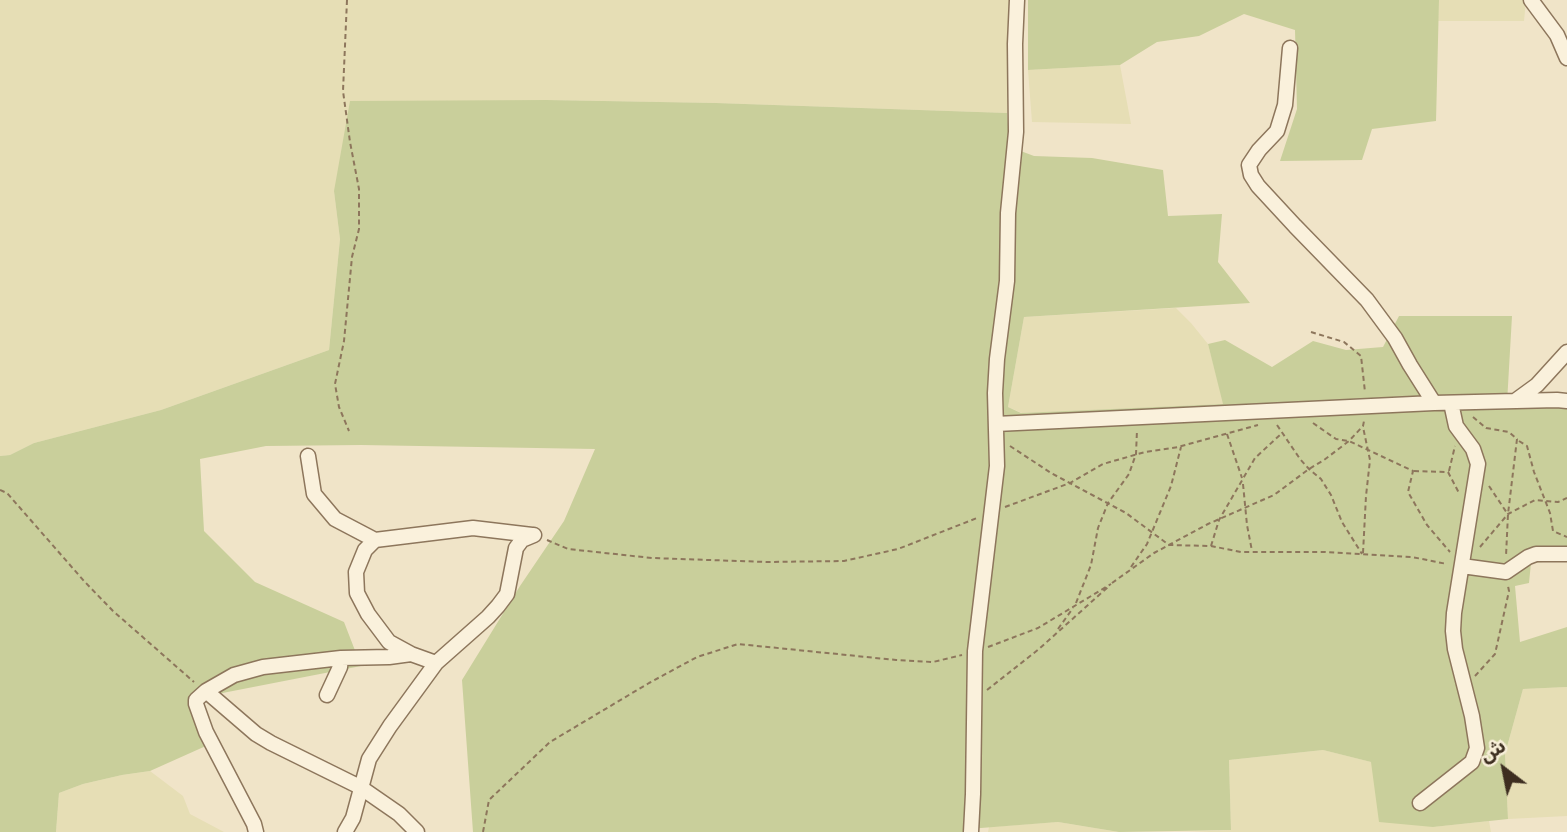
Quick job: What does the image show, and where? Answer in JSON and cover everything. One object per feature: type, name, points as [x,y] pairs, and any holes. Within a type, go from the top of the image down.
[{"type":"street","points":[[971,832],[975,652],[997,466],[997,359],[1007,281],[1008,213],[1016,132],[1017,0]]},
{"type":"street","points":[[1531,0],[1557,35],[1567,58]]},
{"type":"street","points":[[1290,48],[1285,105],[1277,131],[1249,165],[1251,175],[1295,226],[1367,300],[1395,338],[1434,402]]},
{"type":"street","points":[[1515,401],[1537,385],[1567,352]]},
{"type":"street","points":[[996,431],[1138,418],[1434,402],[1567,401]]},
{"type":"street","points":[[1420,803],[1472,762],[1477,748],[1453,631],[1477,470],[1476,453],[1454,422],[1451,402]]},
{"type":"street","points":[[308,456],[314,494],[335,519],[375,540],[472,528],[534,535]]},
{"type":"street","points":[[345,832],[353,818],[369,759],[390,726],[436,663],[498,606],[507,594],[516,548],[522,540],[534,535]]},
{"type":"street","points":[[375,540],[365,550],[356,572],[357,593],[377,628],[389,642],[436,663]]},
{"type":"street","points":[[1462,566],[1506,572],[1536,554],[1567,554]]},
{"type":"street","points":[[256,832],[200,719],[195,704],[197,700],[206,691],[234,675],[263,667],[341,658],[411,654]]},
{"type":"street","points":[[327,695],[340,667],[341,658]]},
{"type":"street","points":[[206,691],[264,739],[360,787],[400,814],[417,832]]},
{"type":"path","points":[[347,0],[343,91],[359,189],[359,229],[352,257],[344,341],[335,384],[339,407],[349,431]]},
{"type":"path","points":[[1311,332],[1344,342],[1361,356],[1367,406],[1363,426],[1370,460],[1363,555]]},
{"type":"path","points":[[1472,416],[1486,428],[1508,432],[1527,446],[1550,513],[1553,531],[1567,537]]},
{"type":"path","points":[[1055,635],[1075,606],[1091,565],[1098,528],[1108,503],[1129,474],[1136,454],[1138,418]]},
{"type":"path","points":[[1310,420],[1336,439],[1349,441],[1413,471],[1448,472]]},
{"type":"path","points":[[1275,421],[1309,469],[1321,479],[1342,522],[1363,555]]},
{"type":"path","points":[[534,535],[569,549],[652,558],[767,562],[844,561],[898,549],[1070,483],[1103,464],[1263,424]]},
{"type":"path","points":[[483,832],[489,800],[550,742],[649,682],[697,657],[738,644],[933,662],[975,652],[1038,628],[1111,584],[1154,553],[1274,495],[1349,441],[1363,426]]},
{"type":"path","points":[[1458,430],[1448,472],[1459,493]]},
{"type":"path","points":[[996,431],[1051,473],[1126,513],[1169,545],[1211,546],[1241,552],[1325,552],[1412,557],[1462,566]]},
{"type":"path","points":[[1211,546],[1219,520],[1255,457],[1282,433]]},
{"type":"path","points":[[1227,434],[1243,481],[1247,525],[1253,552]]},
{"type":"path","points":[[1465,688],[1495,654],[1509,590],[1506,572],[1508,514],[1517,439]]},
{"type":"path","points":[[1129,571],[1147,544],[1171,486],[1182,446]]},
{"type":"path","points":[[1477,470],[1508,514]]},
{"type":"path","points":[[1413,471],[1408,492],[1427,525],[1462,566]]},
{"type":"path","points":[[0,490],[7,493],[113,611],[206,691]]},
{"type":"path","points":[[1478,549],[1508,514],[1535,500],[1558,502],[1567,498]]},
{"type":"path","points":[[975,699],[1055,635],[1111,584]]},
{"type":"shaded area","points":[[0,0],[1012,0],[1007,113],[547,100],[334,191],[340,239],[329,350],[161,410],[34,443],[10,455],[0,456]]},
{"type":"shaded area","points":[[1439,0],[1526,0],[1524,21],[1438,21]]},
{"type":"shaded area","points":[[1120,65],[1131,124],[1032,122],[1028,70]]},
{"type":"shaded area","points":[[1176,308],[1208,344],[1224,404],[1022,413],[1008,407],[1024,317]]},
{"type":"shaded area","points":[[1567,687],[1567,816],[1508,819],[1505,754],[1523,689]]},
{"type":"shaded area","points":[[1323,750],[1371,762],[1433,827],[1489,821],[1491,832],[1189,832],[1231,830],[1229,760]]},
{"type":"shaded area","points":[[150,771],[183,796],[190,814],[224,832],[56,832],[59,793],[83,784]]},
{"type":"shaded area","points":[[1058,822],[1119,832],[988,832],[989,827]]},
{"type":"green space","points":[[1028,0],[1439,0],[1436,121],[1372,129],[1362,160],[1280,161],[1297,109],[1295,30],[1244,14],[1199,36],[1157,42],[1120,65],[1028,70]]},
{"type":"green space","points":[[547,100],[1007,113],[1010,147],[1034,156],[1092,158],[1163,170],[1168,216],[1222,214],[1218,262],[1250,303],[1024,317],[1008,407],[1021,413],[1223,404],[1208,344],[1225,340],[1272,367],[1313,341],[1346,350],[1383,347],[1399,316],[1512,316],[1507,403],[1567,405],[1567,560],[1531,563],[1529,583],[1515,586],[1520,642],[1567,627],[1567,687],[1523,689],[1505,754],[1508,819],[1433,827],[1379,822],[1371,762],[1323,750],[1229,760],[1231,830],[1119,832],[1058,822],[968,829],[967,832],[473,832],[462,680],[564,521],[595,449],[361,445],[266,446],[200,459],[204,531],[255,582],[344,622],[361,666],[202,697],[217,741],[150,771],[83,784],[59,793],[56,832],[0,832],[0,456],[10,455],[34,443],[161,410],[329,350],[340,239],[334,191],[350,101]]}]
